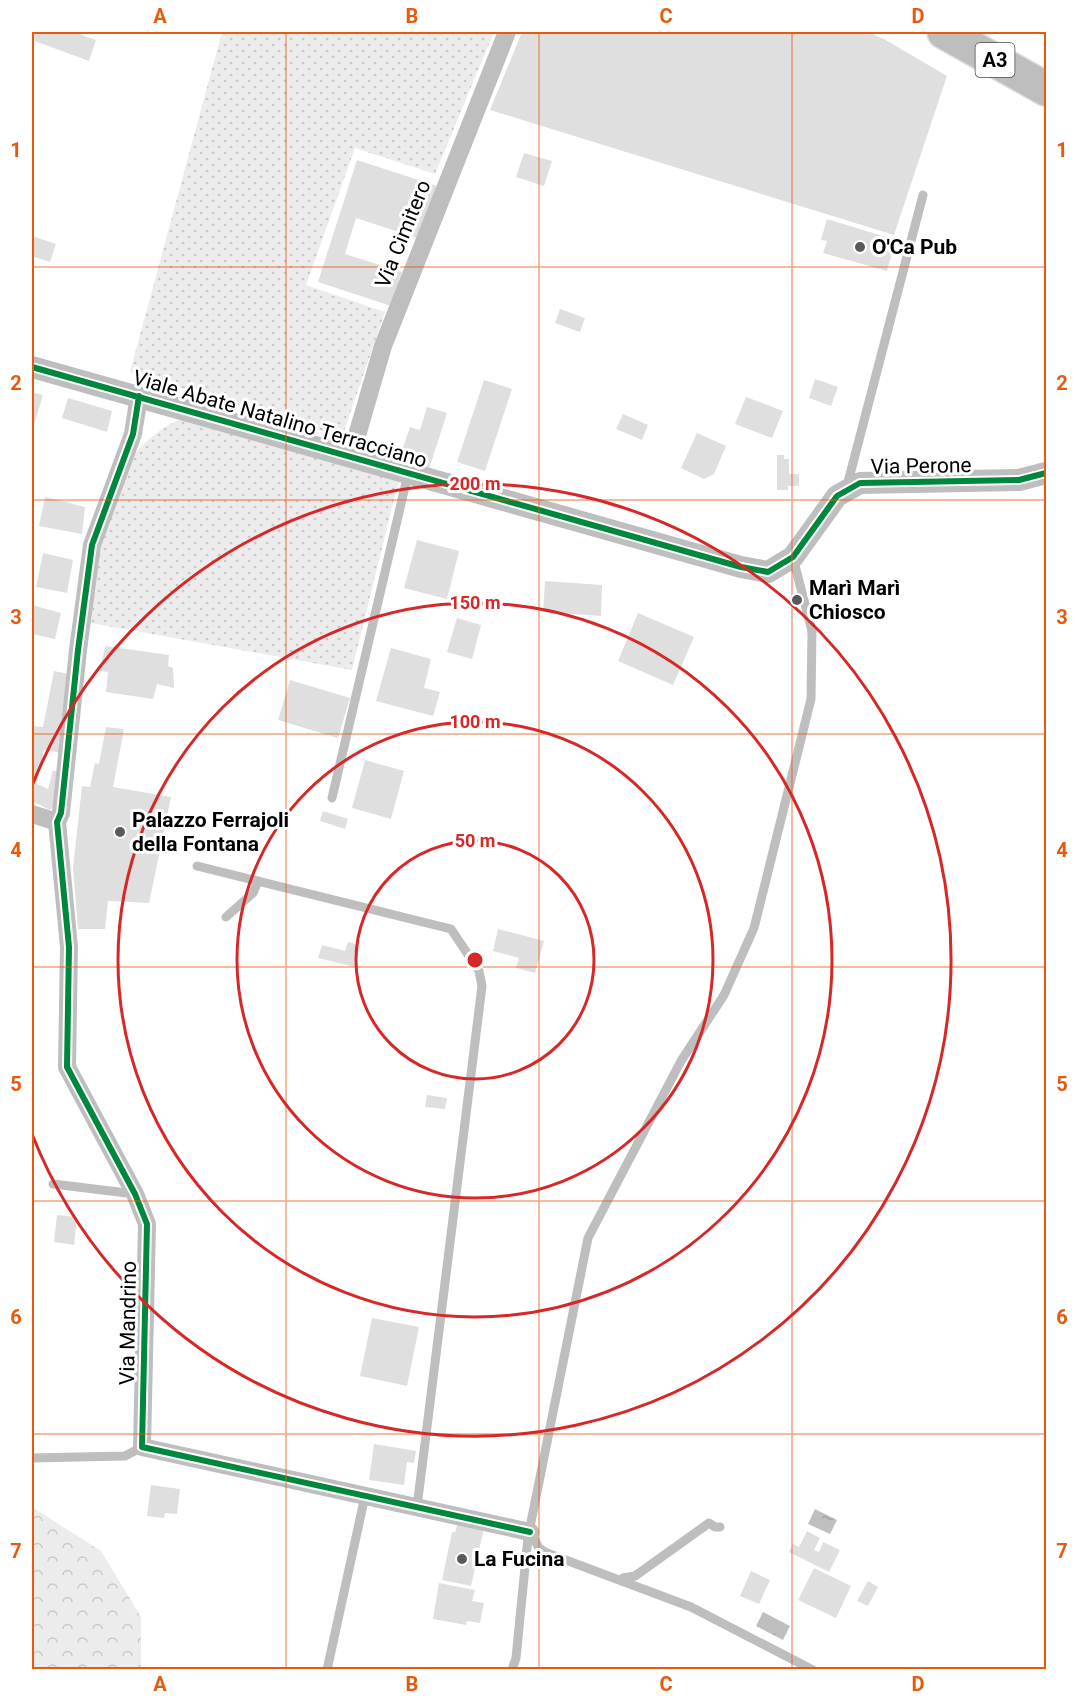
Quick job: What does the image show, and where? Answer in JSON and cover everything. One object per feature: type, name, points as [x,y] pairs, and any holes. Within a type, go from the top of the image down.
[{"type":"highway","name":"A3","points":[[944,32],[1047,89]]},
{"type":"highway","name":"A3","points":[[986,32],[1047,65]]},
{"type":"street","name":"Via Cimitero","points":[[351,456],[383,346],[507,32]]},
{"type":"street","name":"Viale Abate Natalino Terracciano","points":[[32,367],[741,567],[768,572],[793,557]]},
{"type":"street","name":"Via Mandrino","points":[[139,396],[133,434],[92,545],[78,650],[61,813],[57,822],[69,947],[68,1067],[135,1194],[147,1224],[142,1447]]},
{"type":"street","name":"Via Perone","points":[[793,557],[837,496],[860,483],[1019,480],[1047,473]]},
{"type":"street","points":[[32,814],[57,822]]},
{"type":"street","points":[[142,1447],[530,1532]]},
{"type":"lane","points":[[846,491],[923,195]]},
{"type":"lane","points":[[332,798],[408,473]]},
{"type":"lane","points":[[512,1670],[516,1658],[530,1532],[588,1238],[681,1061],[724,995],[754,928],[812,699],[812,631],[793,557]]},
{"type":"lane","points":[[197,866],[452,929],[479,971],[482,986],[417,1507]]},
{"type":"lane","points":[[226,917],[253,893],[258,881]]},
{"type":"lane","points":[[53,1184],[135,1194]]},
{"type":"lane","points":[[32,1458],[125,1456],[142,1447]]},
{"type":"lane","points":[[327,1670],[364,1496]]},
{"type":"lane","points":[[620,1579],[635,1576],[709,1523],[720,1527]]},
{"type":"lane","points":[[530,1532],[539,1548],[547,1553],[691,1607],[813,1670]]},
{"type":"green space","points":[[222,32],[494,32],[435,174],[355,148],[306,285],[385,312],[342,437],[130,372]]},
{"type":"green space","points":[[186,417],[399,479],[352,670],[91,623],[97,547],[129,461],[154,435]]},
{"type":"green space","points":[[32,1507],[101,1551],[141,1617],[141,1669],[32,1669]]},
{"type":"water","points":[[815,1509],[837,1520],[830,1534],[808,1524]]},
{"type":"water","points":[[763,1612],[790,1626],[783,1640],[756,1626]]},
{"type":"building","points":[[32,32],[56,34],[57,32],[73,32],[96,40],[89,61],[32,40]]},
{"type":"building","points":[[522,32],[867,32],[884,39],[947,76],[894,235],[490,110]]},
{"type":"building","points":[[524,153],[552,161],[544,186],[516,177]]},
{"type":"building","points":[[357,160],[437,186],[420,239],[356,218],[345,254],[402,272],[391,306],[318,282]]},
{"type":"building","name":"O'Ca Pub","points":[[827,219],[896,240],[887,271],[823,253],[827,241],[821,240]]},
{"type":"building","points":[[32,236],[56,244],[50,262],[32,256]]},
{"type":"building","points":[[560,309],[585,318],[580,332],[555,323]]},
{"type":"building","points":[[815,379],[838,387],[831,406],[809,398]]},
{"type":"building","points":[[484,380],[512,389],[485,471],[457,462]]},
{"type":"building","points":[[32,392],[43,395],[32,432]]},
{"type":"building","points":[[746,397],[783,411],[772,438],[735,424]]},
{"type":"building","points":[[68,398],[112,411],[107,432],[62,418]]},
{"type":"building","points":[[427,407],[447,413],[429,469],[399,459],[410,427],[420,430]]},
{"type":"building","points":[[623,414],[648,425],[642,440],[616,429]]},
{"type":"building","points":[[697,433],[726,446],[714,474],[704,479],[681,468]]},
{"type":"building","points":[[777,455],[784,455],[784,459],[789,459],[789,474],[799,474],[799,486],[788,486],[788,490],[777,490]]},
{"type":"building","points":[[45,497],[85,507],[82,534],[39,526]]},
{"type":"building","points":[[417,540],[459,551],[447,599],[404,588]]},
{"type":"building","points":[[43,553],[73,560],[67,593],[36,587]]},
{"type":"building","points":[[545,581],[602,585],[601,616],[543,612]]},
{"type":"building","points":[[32,605],[61,613],[55,639],[32,634]]},
{"type":"building","points":[[638,613],[694,637],[673,685],[618,661]]},
{"type":"building","points":[[457,618],[481,625],[472,659],[447,652]]},
{"type":"building","points":[[105,646],[169,655],[168,666],[173,668],[174,688],[157,684],[153,699],[106,692],[108,672],[100,671]]},
{"type":"building","points":[[391,648],[431,659],[424,688],[440,692],[433,716],[376,701]]},
{"type":"building","points":[[54,671],[69,674],[68,754],[44,750],[37,784],[48,789],[53,770],[61,774],[58,804],[50,810],[32,801],[32,726],[43,727]]},
{"type":"building","points":[[290,680],[350,698],[338,738],[278,720]]},
{"type":"building","name":"Palazzo Ferrajoli della Fontana","points":[[106,727],[124,729],[113,787],[171,797],[149,903],[108,901],[105,929],[78,929],[73,868],[82,786],[90,787],[95,763],[99,764]]},
{"type":"building","points":[[365,760],[404,771],[391,819],[352,808]]},
{"type":"building","points":[[323,811],[348,819],[345,829],[320,821]]},
{"type":"building","points":[[498,929],[544,941],[535,973],[516,968],[519,958],[493,951]]},
{"type":"building","points":[[348,942],[360,945],[355,967],[318,958],[322,945],[345,951]]},
{"type":"building","points":[[427,1095],[447,1098],[445,1109],[425,1107]]},
{"type":"building","points":[[57,1215],[77,1217],[74,1245],[54,1242]]},
{"type":"building","points":[[372,1318],[419,1327],[407,1386],[360,1376]]},
{"type":"building","points":[[374,1444],[416,1451],[414,1463],[407,1462],[404,1485],[369,1480]]},
{"type":"building","points":[[151,1485],[180,1489],[177,1514],[165,1513],[164,1518],[147,1516]]},
{"type":"building","name":"La Fucina","points":[[458,1522],[484,1528],[471,1586],[442,1580],[452,1532],[455,1532]]},
{"type":"building","points":[[807,1531],[820,1538],[814,1550],[819,1552],[823,1542],[840,1550],[829,1572],[789,1552],[793,1544],[799,1547]]},
{"type":"building","points":[[814,1568],[851,1586],[836,1618],[798,1600]]},
{"type":"building","points":[[751,1571],[770,1580],[759,1604],[740,1596]]},
{"type":"building","points":[[868,1581],[878,1587],[868,1606],[857,1601]]},
{"type":"building","points":[[439,1583],[475,1590],[472,1601],[484,1603],[480,1623],[467,1621],[466,1625],[433,1619]]},
{"type":"cycle path","points":[[32,367],[741,567],[768,572],[793,557],[837,496],[860,483],[1019,480],[1046,473]]},
{"type":"cycle path","points":[[139,396],[133,434],[92,545],[78,650],[61,813],[57,822],[69,947],[67,1067],[135,1194],[147,1224],[142,1447],[530,1532]]},
{"type":"place","name":"O'Ca Pub","points":[[860,247]]},
{"type":"place","name":"Marì Marì Chiosco","points":[[797,600]]},
{"type":"place","name":"Palazzo Ferrajoli della Fontana","points":[[120,832]]},
{"type":"place","name":"La Fucina","points":[[462,1559]]}]
